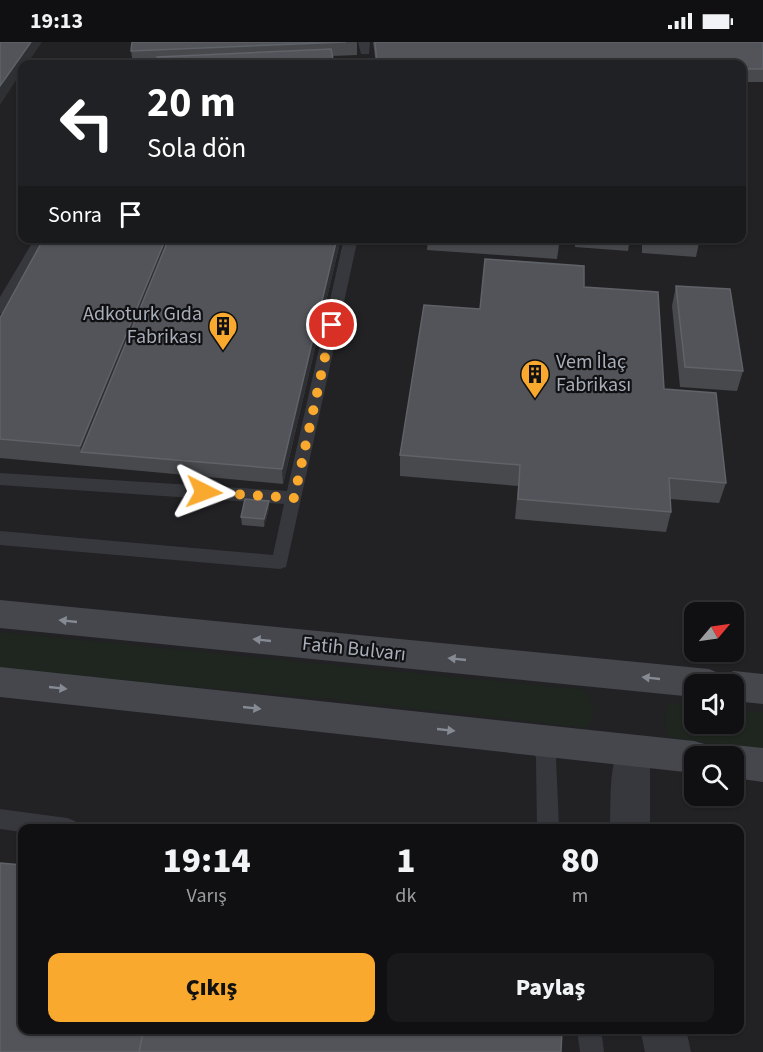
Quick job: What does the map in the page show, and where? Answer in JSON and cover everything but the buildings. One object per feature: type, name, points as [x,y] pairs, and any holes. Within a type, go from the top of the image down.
[{"type":"main road","name":"Fatih Bulvarı","points":[[0,614],[684,682]]},
{"type":"main road","points":[[0,682],[684,757]]},
{"type":"main road","points":[[744,687],[763,689]]},
{"type":"main road","points":[[744,763],[763,765]]},
{"type":"street","points":[[630,824],[631,769],[635,751]]},
{"type":"street","points":[[664,1034],[668,1052]]},
{"type":"lane","points":[[0,310],[39,243]]},
{"type":"lane","points":[[0,538],[280,562],[350,243]]},
{"type":"lane","points":[[0,479],[294,498]]},
{"type":"lane","points":[[539,740],[546,758],[549,824]]},
{"type":"lane","points":[[0,819],[37,824]]},
{"type":"lane","points":[[590,1034],[592,1052]]},
{"type":"shaded area","points":[[0,42],[763,42],[763,1052],[0,1052]]},
{"type":"shaded area","points":[[0,632],[585,690],[595,710],[588,728],[328,699],[0,669]]},
{"type":"shaded area","points":[[669,703],[684,704],[684,734],[744,734],[744,710],[763,712],[763,750],[668,737],[665,719]]},
{"type":"place","name":"Adkoturk Gıda Fabrikası","points":[[223,352]]},
{"type":"place","name":"Vem İlaç Fabrikası","points":[[535,400]]},
{"type":"route","points":[[204,492],[294,498],[332,325]]}]
